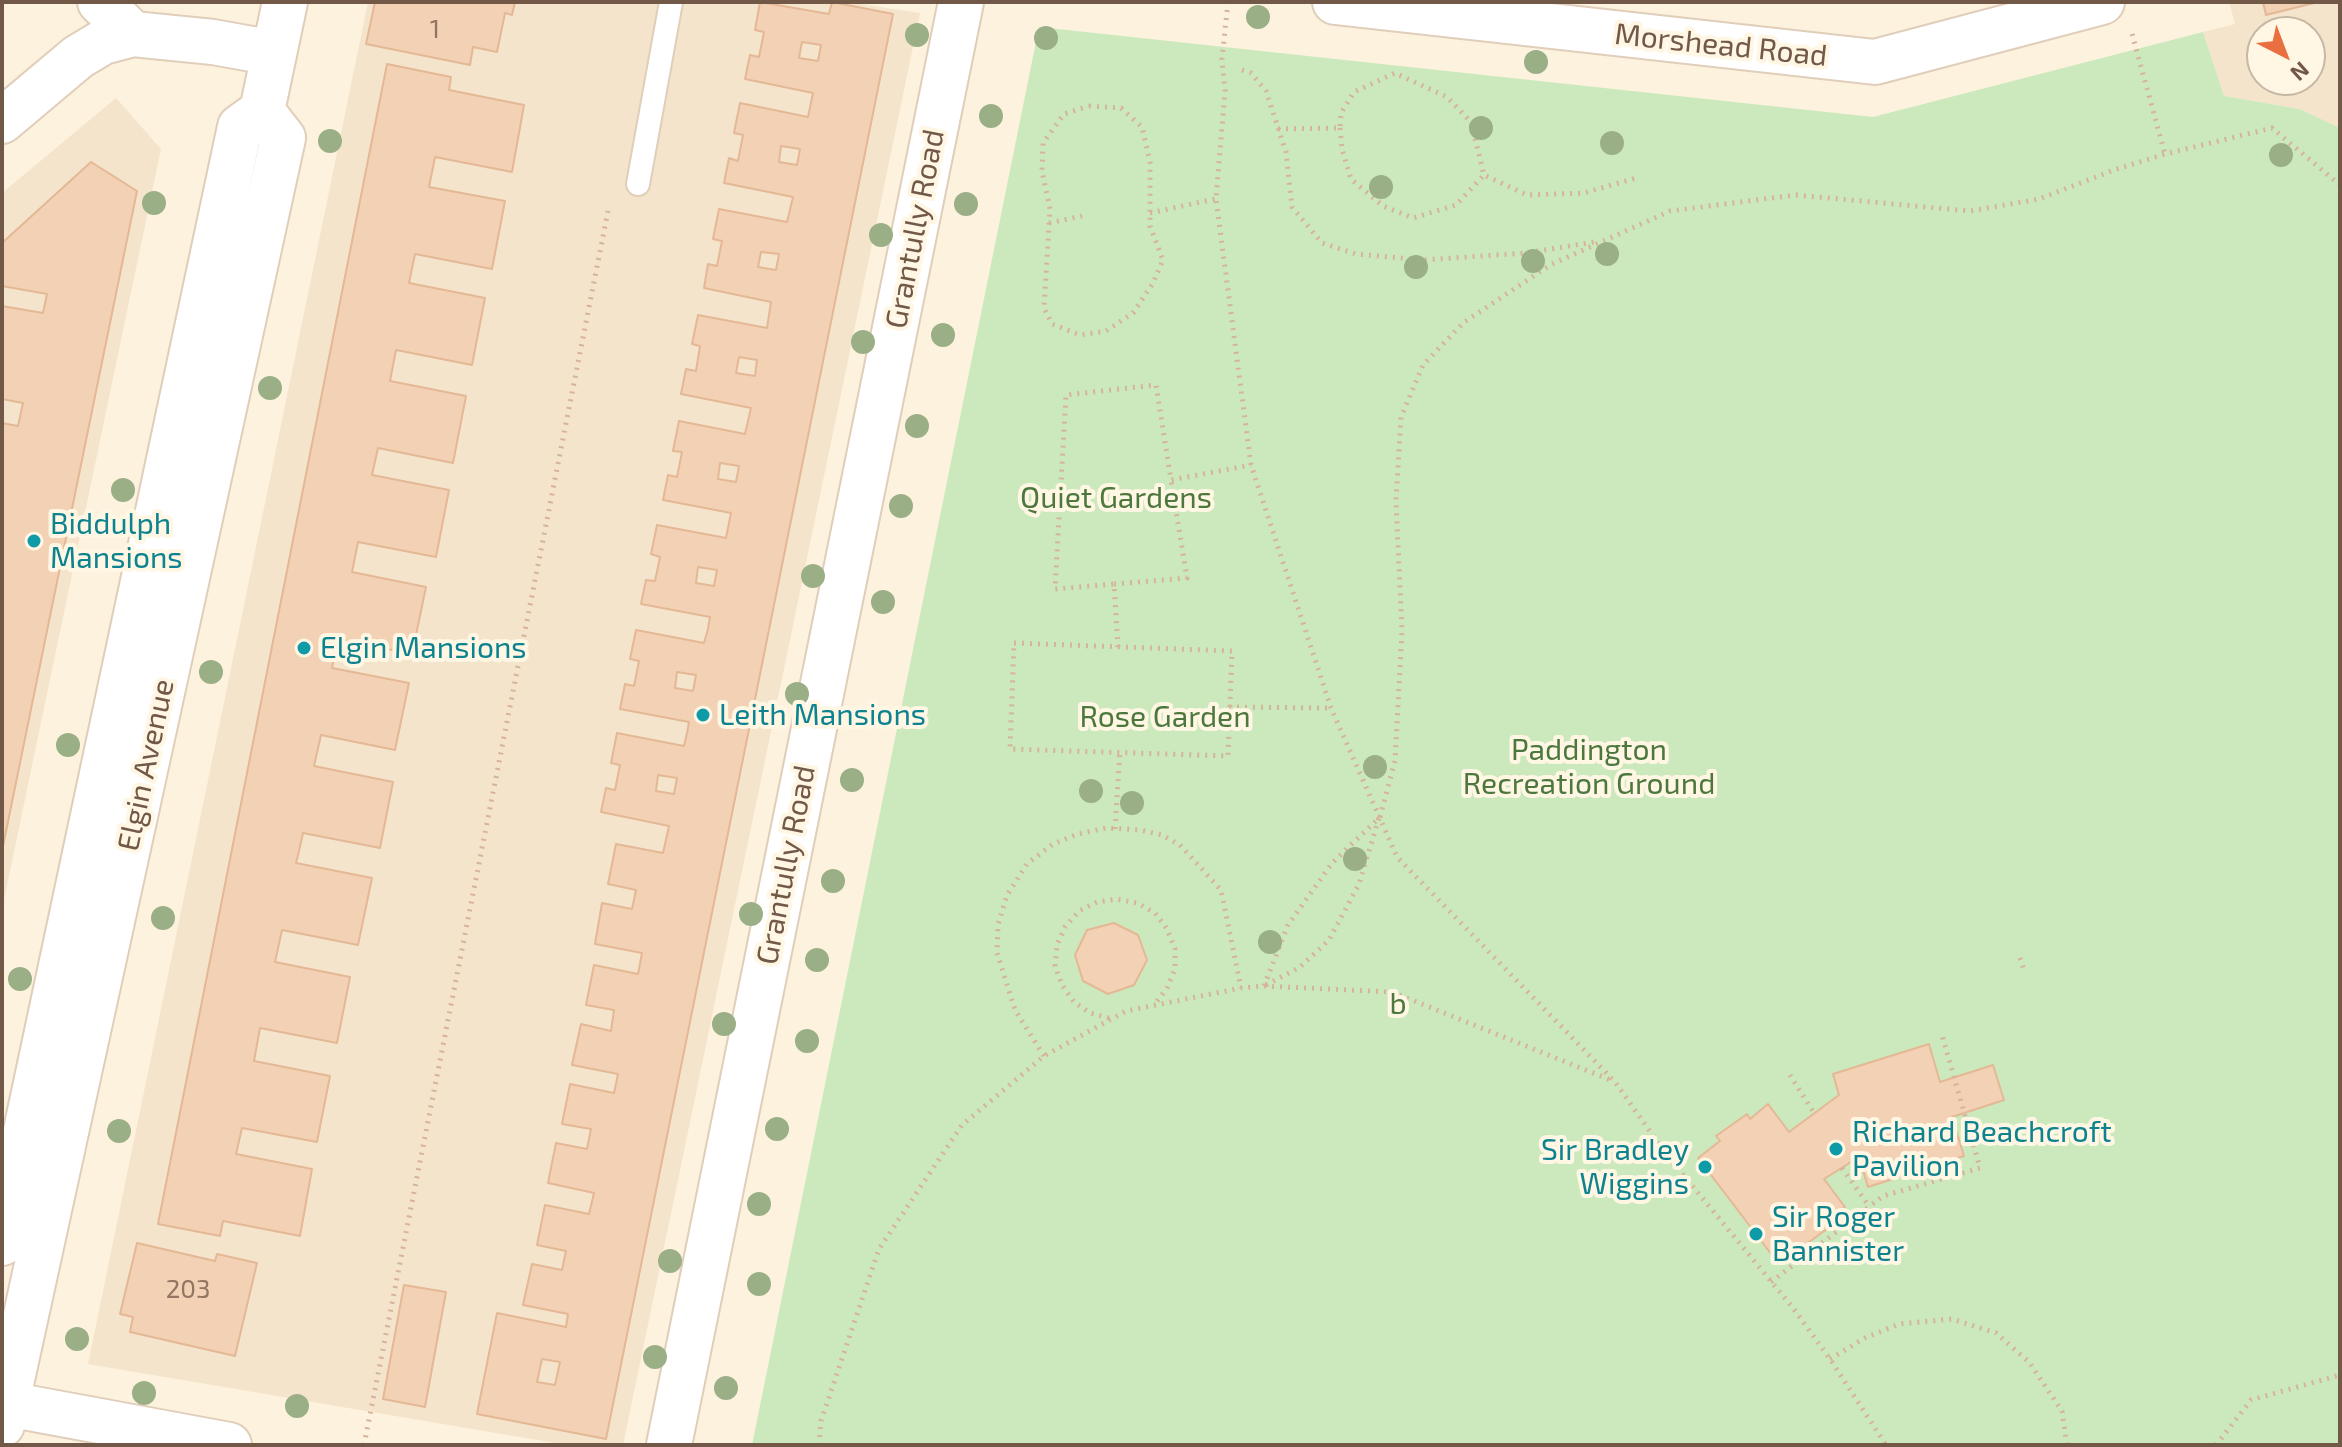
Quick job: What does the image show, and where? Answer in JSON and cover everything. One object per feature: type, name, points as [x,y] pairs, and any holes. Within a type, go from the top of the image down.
[{"type":"street","points":[[100,2],[133,34]]},
{"type":"street","name":"Elgin Avenue","points":[[2,1243],[240,127],[262,111],[285,2]]},
{"type":"street","name":"Grantully Road","points":[[669,1445],[961,2]]},
{"type":"street","name":"Morshead Road","points":[[1335,2],[1875,62],[2116,14]]},
{"type":"street","points":[[2,121],[78,57],[103,42],[133,34],[213,42],[274,53]]},
{"type":"street","name":"Elgin Avenue","points":[[3,1411],[283,138],[262,111]]},
{"type":"street","points":[[3,1411],[229,1445]]},
{"type":"lane","points":[[638,184],[671,2]]},
{"type":"path","points":[[1228,2],[1222,59],[1225,91],[1216,199],[1251,465],[1331,708],[1397,857],[1615,1082],[1666,1154],[1830,1359],[1886,1445]]},
{"type":"path","points":[[2116,14],[2165,154]]},
{"type":"path","points":[[1242,70],[1251,73],[1266,91],[1286,152],[1292,207],[1322,243],[1356,254],[1423,260],[1526,253],[1603,241]]},
{"type":"path","points":[[1395,73],[1447,97],[1471,122],[1484,175],[1456,205],[1413,218],[1383,206],[1351,179],[1342,149],[1341,113],[1354,92],[1395,73]]},
{"type":"path","points":[[1089,106],[1121,108],[1142,127],[1150,162],[1150,213],[1150,226],[1163,260],[1153,283],[1133,313],[1106,331],[1080,335],[1052,324],[1044,308],[1050,209],[1042,171],[1043,143],[1064,114],[1089,106]]},
{"type":"path","points":[[1278,129],[1340,128]]},
{"type":"path","points":[[1264,986],[1300,967],[1329,940],[1359,884],[1380,817],[1395,761],[1398,718],[1402,631],[1396,501],[1401,417],[1423,365],[1463,323],[1550,265],[1670,211],[1796,195],[1970,211],[2039,199],[2165,154],[2272,128],[2340,185]]},
{"type":"path","points":[[1484,175],[1527,195],[1584,193],[1636,178]]},
{"type":"path","points":[[364,1445],[611,198]]},
{"type":"path","points":[[1150,213],[1216,199]]},
{"type":"path","points":[[1049,223],[1082,216]]},
{"type":"path","points":[[1156,385],[1187,578],[1114,584],[1055,589],[1066,395],[1156,385]]},
{"type":"path","points":[[1171,480],[1251,465]]},
{"type":"path","points":[[1114,584],[1118,647]]},
{"type":"path","points":[[1014,643],[1232,651],[1229,707],[1228,756],[1010,749],[1014,643]]},
{"type":"path","points":[[1229,707],[1331,708]]},
{"type":"path","points":[[1115,829],[1120,752]]},
{"type":"path","points":[[1264,986],[1288,925],[1332,863],[1380,817]]},
{"type":"path","points":[[1044,1056],[1015,1010],[997,953],[998,925],[1007,895],[1027,864],[1053,844],[1078,834],[1106,828],[1141,830],[1162,835],[1180,845],[1221,890],[1241,988]]},
{"type":"path","points":[[1110,1019],[1090,1013],[1074,1002],[1062,985],[1055,966],[1057,945],[1065,927],[1079,911],[1097,902],[1117,899],[1137,903],[1155,913],[1167,929],[1175,949],[1175,969],[1167,988],[1155,1004]]},
{"type":"path","points":[[2020,958],[2024,970]]},
{"type":"path","points":[[819,1445],[821,1421],[879,1249],[962,1125],[1044,1056],[1126,1011],[1264,986],[1392,992],[1615,1082]]},
{"type":"path","points":[[1771,1282],[1883,1196],[1980,1168],[1942,1035]]},
{"type":"path","points":[[1790,1075],[1814,1113]]},
{"type":"path","points":[[1842,1168],[1869,1206]]},
{"type":"path","points":[[1830,1359],[1865,1338],[1899,1324],[1952,1319],[1996,1333],[2029,1362],[2062,1411],[2067,1445]]},
{"type":"path","points":[[2216,1445],[2251,1400],[2340,1375]]},
{"type":"shaded area","points":[[368,2],[848,2],[920,13],[623,1445],[567,1445],[88,1364]]},
{"type":"shaded area","points":[[2229,2],[2340,2],[2340,128],[2300,109],[2224,96],[2203,32],[2235,24]]},
{"type":"shaded area","name":"Biddulph Mansions","points":[[116,98],[161,149],[2,909],[2,193]]},
{"type":"green space","name":"Paddington Recreation Ground","points":[[1039,27],[1873,117],[2203,32],[2224,96],[2300,109],[2340,128],[2340,1445],[752,1445]]},
{"type":"building","points":[[375,2],[515,2],[512,15],[505,13],[497,52],[473,47],[470,65],[366,44]]},
{"type":"building","name":"Leith Mansions","points":[[760,2],[829,14],[832,2],[893,14],[606,1439],[477,1414],[497,1313],[566,1327],[568,1314],[523,1305],[532,1264],[562,1270],[566,1251],[537,1245],[545,1205],[589,1214],[594,1193],[548,1183],[556,1143],[587,1149],[591,1129],[562,1124],[570,1084],[614,1093],[618,1074],[572,1065],[581,1024],[611,1031],[614,1010],[586,1005],[594,965],[638,974],[642,953],[595,944],[602,903],[632,909],[636,890],[608,884],[616,844],[663,853],[669,826],[601,812],[606,788],[615,790],[620,765],[611,763],[617,733],[684,746],[687,733],[689,722],[620,709],[625,684],[634,686],[639,661],[630,659],[636,630],[704,643],[708,629],[710,617],[641,604],[646,580],[655,581],[660,557],[651,554],[657,525],[726,538],[731,513],[663,500],[668,475],[677,477],[682,452],[673,451],[679,421],[745,434],[751,408],[681,394],[686,369],[696,371],[700,346],[692,344],[698,315],[767,328],[771,302],[704,288],[708,264],[717,266],[722,241],[713,239],[719,209],[787,222],[793,197],[724,183],[729,158],[738,161],[743,135],[734,133],[740,103],[808,117],[813,93],[745,79],[750,55],[759,57],[764,32],[755,30]],"holes":[[[802,42],[821,45],[818,61],[799,58]],[[781,146],[800,149],[797,165],[779,162]],[[761,252],[779,254],[776,270],[758,267]],[[739,357],[757,360],[755,376],[736,373]],[[720,463],[739,466],[736,482],[718,479]],[[698,567],[717,570],[714,586],[696,583]],[[677,672],[696,675],[693,691],[675,688]],[[658,775],[677,778],[674,794],[656,791]],[[542,1359],[560,1362],[555,1385],[537,1382]]]},
{"type":"building","points":[[2263,2],[2318,2],[2266,15]]},
{"type":"building","name":"Elgin Mansions","points":[[387,64],[451,77],[449,90],[524,105],[512,172],[435,157],[429,187],[505,201],[492,269],[415,254],[409,283],[485,298],[472,365],[396,350],[390,381],[466,396],[453,463],[378,448],[372,475],[449,490],[436,557],[358,542],[352,572],[426,587],[412,654],[338,639],[332,668],[409,683],[395,750],[321,735],[314,766],[393,782],[380,848],[303,833],[296,863],[372,878],[358,945],[282,930],[275,962],[350,977],[337,1043],[260,1028],[254,1061],[330,1076],[317,1142],[242,1128],[236,1154],[312,1169],[300,1236],[223,1221],[220,1236],[158,1224]]},
{"type":"building","name":"Biddulph Mansions","points":[[91,162],[137,191],[2,851],[2,423],[18,426],[23,403],[2,399],[2,306],[43,313],[47,294],[2,286],[2,243]]},
{"type":"building","points":[[1114,923],[1138,935],[1147,960],[1134,985],[1108,994],[1083,981],[1075,955],[1087,930]]},
{"type":"building","name":"Richard Beachcroft Pavilion","points":[[1929,1044],[1940,1082],[1993,1065],[2004,1100],[1952,1117],[1964,1156],[1868,1187],[1859,1157],[1824,1179],[1845,1207],[1827,1220],[1831,1226],[1801,1248],[1797,1243],[1775,1259],[1698,1158],[1720,1141],[1716,1136],[1747,1114],[1750,1119],[1768,1104],[1789,1132],[1839,1095],[1833,1074]]},
{"type":"building","points":[[137,1243],[215,1261],[217,1254],[257,1263],[235,1356],[130,1332],[133,1317],[120,1314]]},
{"type":"building","points":[[404,1285],[446,1292],[425,1407],[383,1399]]},
{"type":"place","name":"Biddulph Mansions","points":[[34,541]]},
{"type":"place","name":"Elgin Mansions","points":[[304,648]]},
{"type":"place","name":"Leith Mansions","points":[[703,715]]},
{"type":"place","name":"Richard Beachcroft Pavilion","points":[[1836,1149]]},
{"type":"place","name":"Sir Bradley Wiggins","points":[[1705,1167]]},
{"type":"place","name":"Sir Roger Bannister","points":[[1756,1234]]},
{"type":"park label","name":"Quiet Gardens","points":[[1116,498]]},
{"type":"park label","name":"Rose Garden","points":[[1165,717]]},
{"type":"park label","name":"b","points":[[1398,1004]]}]
